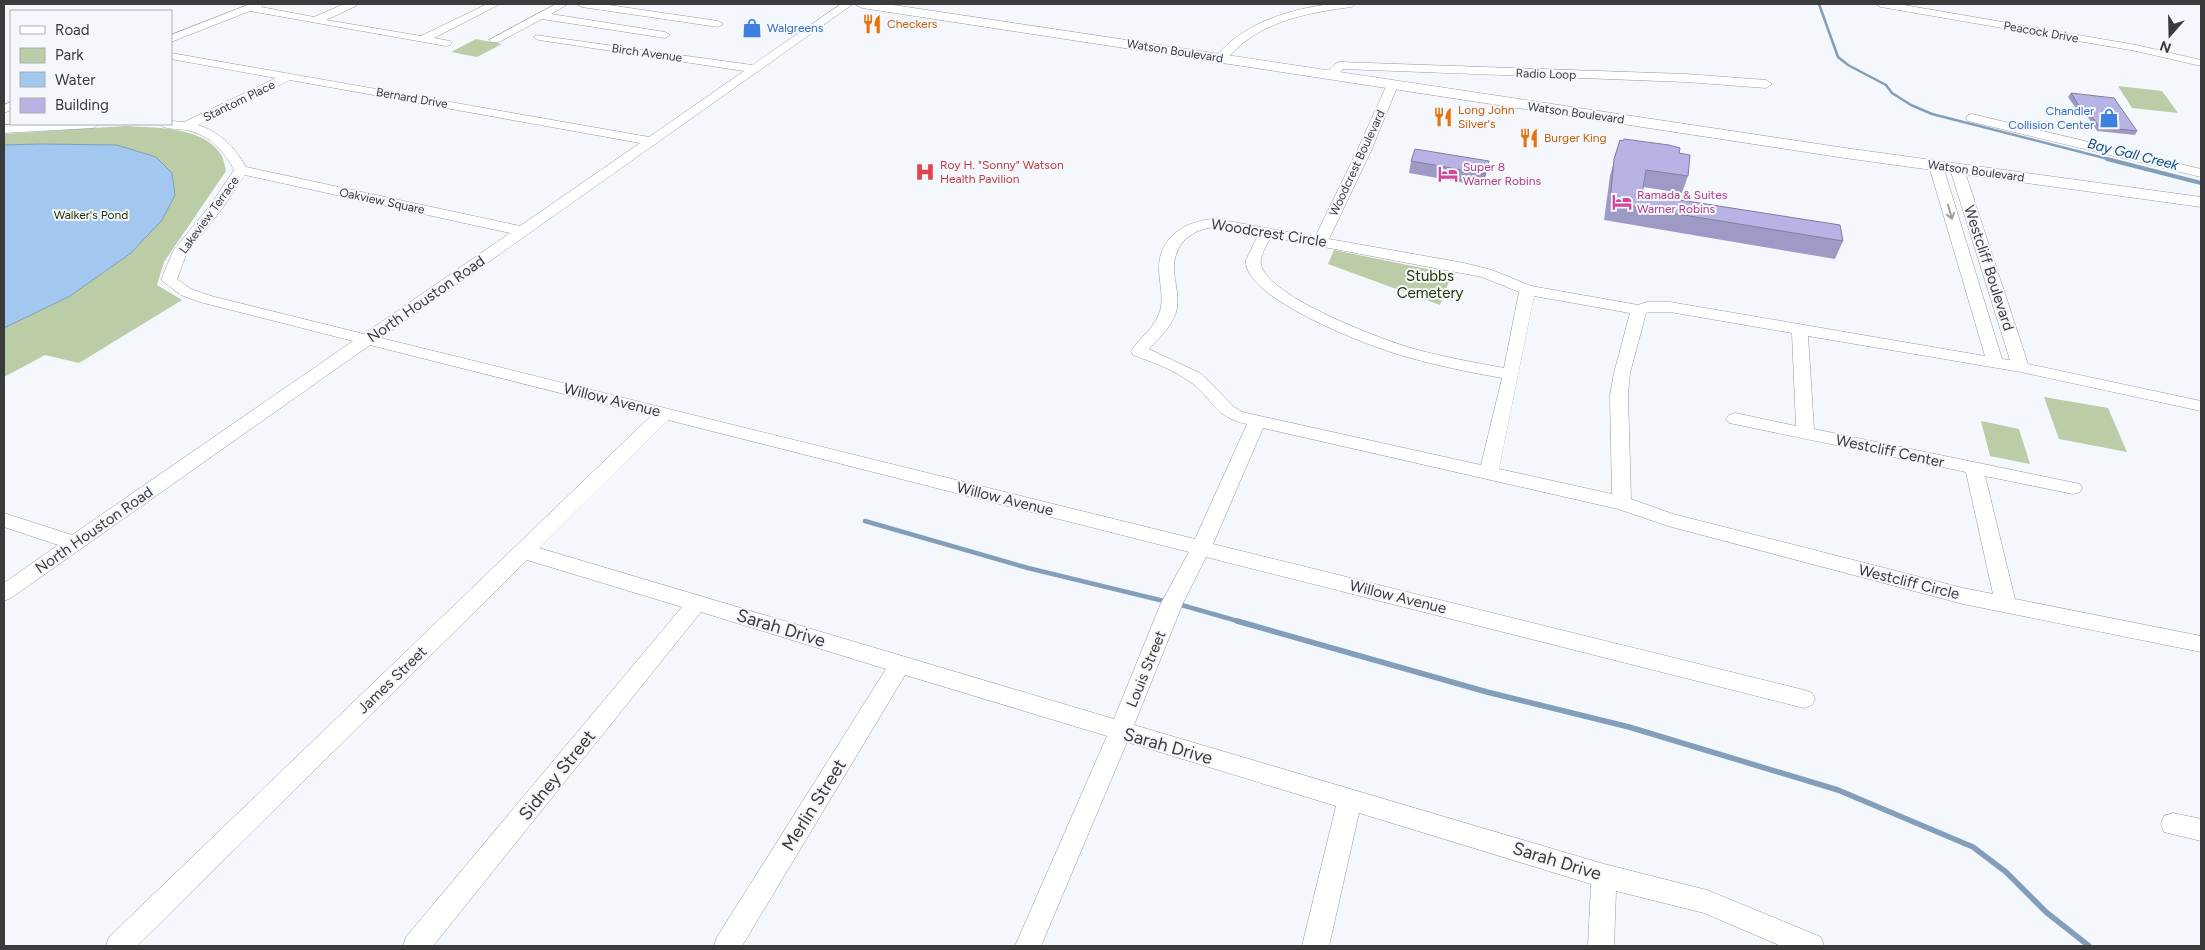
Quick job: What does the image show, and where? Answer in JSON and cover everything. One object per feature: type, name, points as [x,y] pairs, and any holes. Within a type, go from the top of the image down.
[{"type":"main road","name":"Watson Boulevard","points":[[862,4],[1936,166],[2201,202]]},
{"type":"street","points":[[172,39],[259,4]]},
{"type":"street","points":[[315,21],[352,4]]},
{"type":"street","points":[[423,39],[495,4]]},
{"type":"street","points":[[495,40],[563,4]]},
{"type":"street","points":[[582,4],[718,24]]},
{"type":"street","name":"North Houston Road","points":[[4,593],[848,4]]},
{"type":"street","points":[[1220,58],[1243,38],[1267,25],[1303,13],[1351,4]]},
{"type":"street","name":"Peacock Drive","points":[[1881,4],[2136,48],[2201,64]]},
{"type":"street","points":[[249,8],[446,43]]},
{"type":"street","points":[[540,16],[665,34]]},
{"type":"street","name":"Birch Avenue","points":[[539,37],[754,69]]},
{"type":"street","name":"Bernard Drive","points":[[172,56],[653,140]]},
{"type":"street","name":"Radio Loop","points":[[1331,75],[1340,65],[1686,78],[1766,84]]},
{"type":"street","name":"Stantom Place","points":[[188,125],[290,76]]},
{"type":"street","name":"Woodcrest Boulevard","points":[[1321,240],[1364,151],[1392,85]]},
{"type":"street","points":[[1972,118],[2201,173]]},
{"type":"street","name":"Lakeview Terrace","points":[[172,124],[188,125],[217,138],[234,155],[241,170],[217,206],[180,251],[169,280],[186,292],[206,299]]},
{"type":"street","points":[[4,129],[41,125]]},
{"type":"street","name":"Westcliff Boulevard","points":[[1936,166],[1995,362]]},
{"type":"street","name":"Westcliff Boulevard","points":[[1957,169],[2021,367]]},
{"type":"street","name":"Oakview Square","points":[[241,170],[523,231]]},
{"type":"street","name":"Woodcrest Circle","points":[[1488,473],[1236,416],[1227,411],[1202,382],[1164,361],[1139,351],[1166,318],[1169,304],[1166,257],[1172,244],[1191,226],[1202,223],[1217,223],[1321,240],[1487,273],[1527,290]]},
{"type":"street","points":[[1267,232],[1253,264],[1258,276],[1270,288],[1286,299],[1389,346],[1453,364],[1511,375]]},
{"type":"street","points":[[1488,473],[1511,375],[1527,290],[1639,310],[1647,307],[1670,307],[1995,362],[2201,406]]},
{"type":"street","name":"Willow Avenue","points":[[206,299],[1804,699]]},
{"type":"street","points":[[1622,503],[1619,395],[1622,373],[1639,310]]},
{"type":"street","points":[[1800,329],[1805,433]]},
{"type":"street","name":"James Street","points":[[119,946],[665,413]]},
{"type":"street","name":"Westcliff Center","points":[[1735,419],[2074,488]]},
{"type":"street","name":"Louis Street","points":[[1028,946],[1120,732],[1172,602],[1201,548],[1257,421]]},
{"type":"street","points":[[1974,468],[2006,604]]},
{"type":"street","name":"Westcliff Circle","points":[[1488,473],[1622,503],[1687,524],[1963,596],[2201,644]]},
{"type":"street","points":[[4,520],[74,543]]},
{"type":"street","name":"Sarah Drive","points":[[523,551],[1604,876],[1708,902],[1811,946]]},
{"type":"street","name":"Sidney Street","points":[[416,946],[697,603]]},
{"type":"street","name":"Merlin Street","points":[[727,946],[900,664]]},
{"type":"street","points":[[1316,946],[1350,800]]},
{"type":"street","points":[[2173,824],[2201,830]]},
{"type":"street","points":[[1601,946],[1604,876]]},
{"type":"green space","points":[[476,39],[502,44],[477,57],[451,52]]},
{"type":"green space","points":[[2118,86],[2162,91],[2178,113],[2132,108]]},
{"type":"green space","name":"Walker's Pond","points":[[125,126],[164,128],[192,134],[214,146],[223,158],[226,171],[164,262],[157,285],[182,300],[79,363],[45,355],[4,377],[4,134]]},
{"type":"green space","name":"Stubbs Cemetery","points":[[1334,250],[1452,274],[1440,305],[1328,264]]},
{"type":"green space","points":[[2044,397],[2108,408],[2127,452],[2059,439]]},
{"type":"green space","points":[[1981,421],[2019,429],[2030,464],[1990,456]]},
{"type":"water","points":[[4,145],[117,145],[156,157],[172,173],[175,195],[162,220],[131,253],[70,296],[4,328]]},
{"type":"building","name":"Chandler Collision Center","points":[[2071,93],[2114,98],[2137,131],[2099,127],[2086,107],[2079,106]]},
{"type":"building","points":[[1624,139],[1669,145],[1680,148],[1679,153],[1690,155],[1688,176],[1646,170],[1642,194],[1840,225],[1843,241],[1610,203],[1614,159],[1620,140],[1623,141]]},
{"type":"building","points":[[1415,149],[1489,161],[1485,174],[1411,161]]},
{"type":"waterway","name":"Bay Gall Creek","points":[[1819,4],[1838,57],[1848,65],[1886,85],[1892,93],[1911,105],[1932,114],[2112,160]]},
{"type":"waterway","name":"Bay Gall Creek","points":[[2107,159],[2201,183]]},
{"type":"waterway","points":[[865,521],[1028,568],[1168,602]]},
{"type":"waterway","points":[[1178,604],[1241,622]]},
{"type":"waterway","points":[[1237,621],[1487,692],[1629,727],[1838,790],[1973,847],[2006,872],[2046,912],[2089,946]]},
{"type":"place","name":"Checkers","points":[[872,24]]},
{"type":"place","name":"Walgreens","points":[[752,28]]},
{"type":"place","name":"Long John Silver's","points":[[1443,117]]},
{"type":"place","name":"Chandler Collision Center","points":[[2109,118]]},
{"type":"place","name":"Burger King","points":[[1529,138]]},
{"type":"place","name":"Roy H. \"Sonny\" Watson Health Pavilion","points":[[925,172]]},
{"type":"place","name":"Super 8 Warner Robins","points":[[1448,174]]},
{"type":"place","name":"Ramada & Suites Warner Robins","points":[[1622,202]]}]
